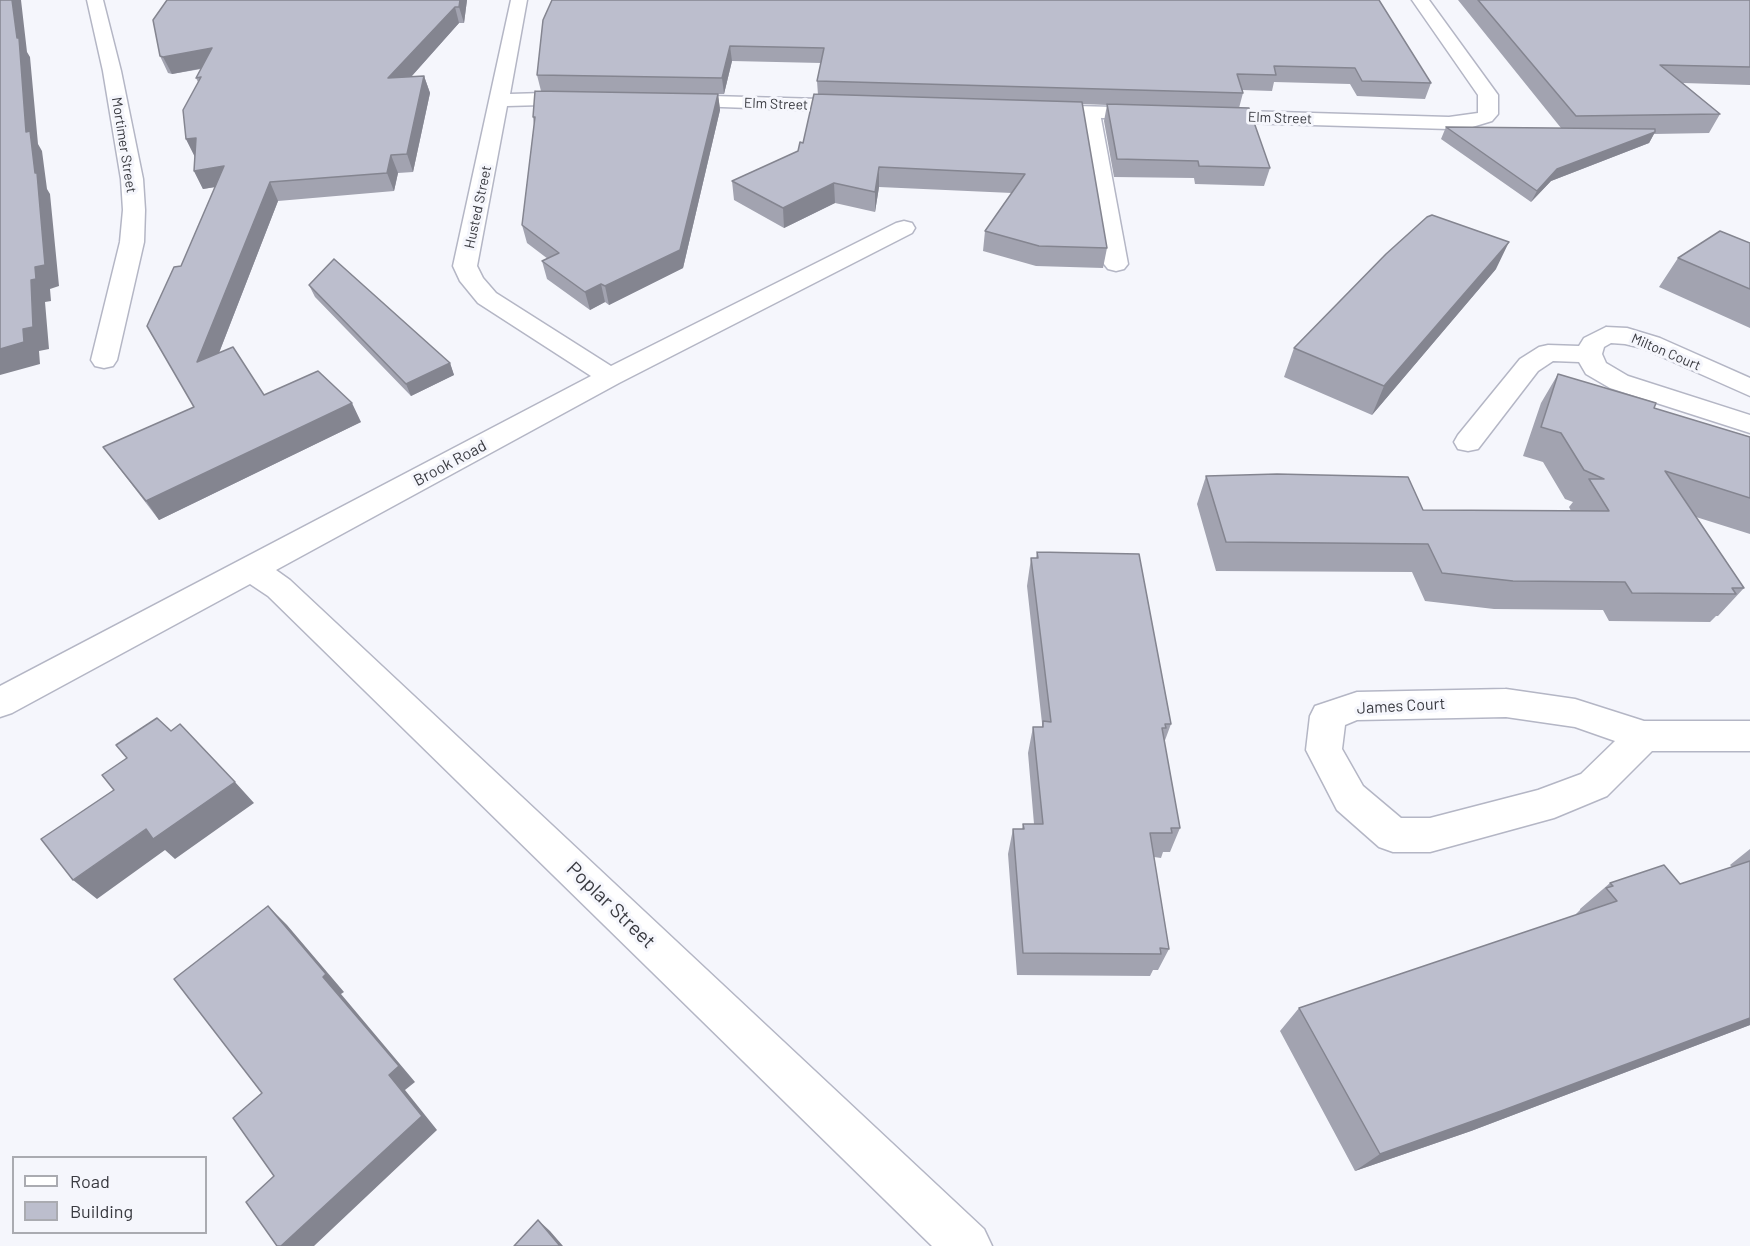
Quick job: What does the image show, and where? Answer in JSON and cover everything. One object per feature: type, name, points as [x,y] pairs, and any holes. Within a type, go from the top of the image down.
[{"type":"street","name":"Mortimer Street","points":[[95,0],[114,81],[132,179],[134,210],[132,242],[104,360]]},
{"type":"street","name":"Husted Street","points":[[519,0],[465,266],[472,281],[487,298],[610,377]]},
{"type":"street","name":"Elm Street","points":[[1018,111],[1449,123],[1469,122],[1485,117],[1488,114],[1488,95],[1420,0]]},
{"type":"street","points":[[499,100],[600,99]]},
{"type":"street","name":"Elm Street","points":[[660,100],[875,106]]},
{"type":"street","points":[[1090,113],[1116,264]]},
{"type":"street","name":"Brook Road","points":[[0,703],[610,377],[904,228]]},
{"type":"street","name":"Milton Court","points":[[1589,354],[1593,343],[1606,335],[1628,336],[1651,343],[1750,388]]},
{"type":"street","points":[[1468,442],[1529,365],[1548,353],[1589,354],[1595,368],[1619,382],[1750,424]]},
{"type":"street","name":"Poplar Street","points":[[251,569],[279,588],[967,1246]]},
{"type":"street","name":"James Court","points":[[1644,736],[1594,785],[1541,806],[1430,835],[1393,836],[1350,798],[1324,750],[1328,716],[1358,706],[1506,703],[1575,714],[1644,736],[1750,736]]},
{"type":"building","points":[[0,0],[12,0],[17,38],[19,38],[26,132],[30,131],[35,173],[37,173],[45,265],[35,267],[36,279],[31,280],[33,327],[23,329],[24,342],[0,349]]},
{"type":"building","points":[[167,0],[460,0],[459,7],[455,7],[388,78],[424,76],[407,154],[391,155],[387,173],[270,182],[197,362],[233,347],[264,395],[318,371],[352,403],[146,501],[103,447],[194,407],[147,326],[174,267],[181,266],[224,166],[194,171],[196,138],[186,139],[183,110],[201,77],[196,78],[212,48],[160,56],[153,20]]},
{"type":"building","points":[[552,0],[1379,0],[1431,83],[1362,81],[1355,68],[1274,66],[1276,75],[1237,74],[1243,93],[817,81],[824,48],[730,46],[722,78],[537,75],[543,20]]},
{"type":"building","points":[[1478,0],[1750,0],[1750,67],[1660,65],[1720,114],[1576,116]]},
{"type":"building","points":[[535,91],[718,94],[680,250],[605,286],[601,284],[585,292],[542,261],[559,253],[522,225],[535,117],[533,117]]},
{"type":"building","points":[[814,94],[1082,102],[1107,248],[1039,246],[985,231],[1025,174],[879,167],[875,192],[834,183],[783,208],[732,181],[798,151],[800,142],[803,143]]},
{"type":"building","points":[[1107,104],[1249,108],[1270,168],[1199,166],[1198,161],[1117,159]]},
{"type":"building","points":[[1446,127],[1655,129],[1655,132],[1557,169],[1537,191]]},
{"type":"building","points":[[1432,215],[1509,242],[1384,386],[1294,348],[1386,254]]},
{"type":"building","points":[[1720,231],[1750,243],[1750,289],[1678,258]]},
{"type":"building","points":[[334,259],[450,363],[406,384],[309,285]]},
{"type":"building","points":[[1558,374],[1656,403],[1654,408],[1750,437],[1750,498],[1665,471],[1744,588],[1732,588],[1736,594],[1632,593],[1625,582],[1513,581],[1442,573],[1428,544],[1226,542],[1206,476],[1277,474],[1408,477],[1423,510],[1609,511],[1589,479],[1604,479],[1584,470],[1561,433],[1541,427]]},
{"type":"building","points":[[1037,552],[1139,554],[1171,724],[1165,724],[1166,728],[1162,728],[1180,828],[1171,828],[1172,833],[1150,833],[1169,949],[1160,948],[1161,954],[1023,953],[1013,829],[1024,829],[1023,824],[1043,824],[1033,727],[1043,727],[1043,721],[1051,722],[1031,558],[1038,558]]},
{"type":"building","points":[[157,718],[171,731],[180,724],[235,782],[153,839],[146,829],[73,880],[41,839],[114,790],[102,775],[127,758],[116,745]]},
{"type":"building","points":[[1750,861],[1750,1018],[1380,1154],[1299,1008],[1617,901],[1606,888],[1613,886],[1610,883],[1664,865],[1680,884]]},
{"type":"building","points":[[268,906],[326,974],[323,977],[399,1066],[389,1075],[422,1116],[281,1246],[277,1246],[246,1202],[274,1176],[233,1118],[262,1093],[174,979]]},
{"type":"building","points":[[538,1220],[560,1246],[514,1246]]}]
